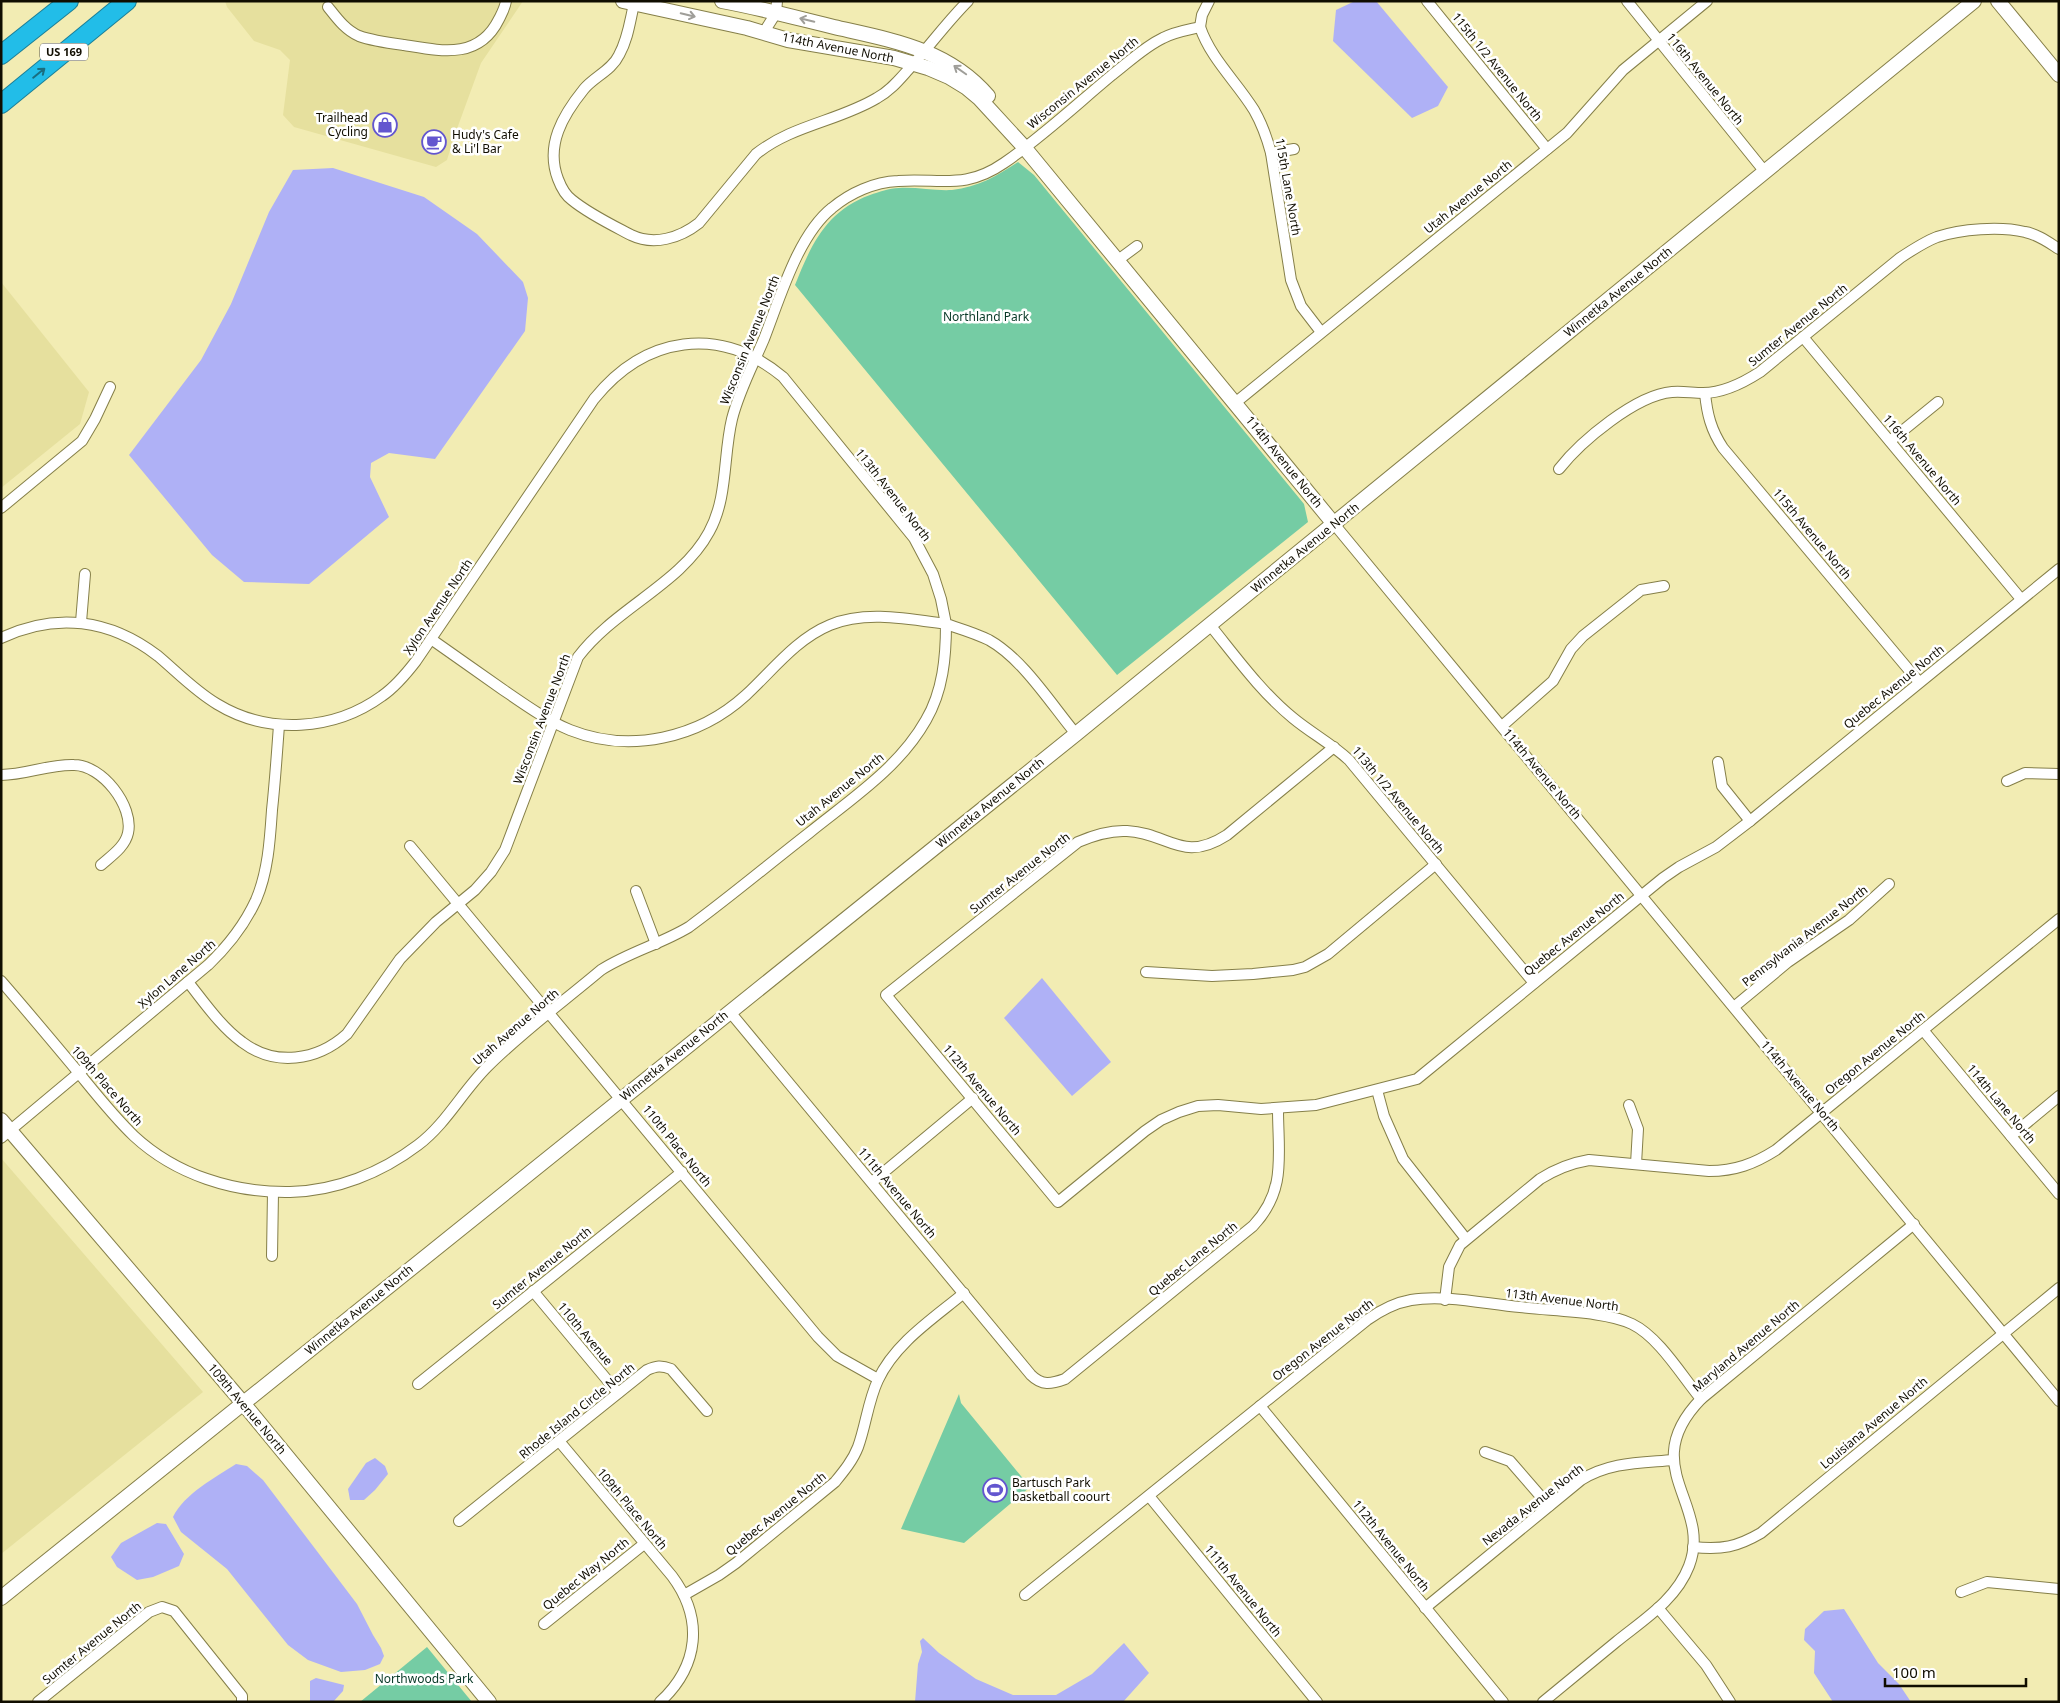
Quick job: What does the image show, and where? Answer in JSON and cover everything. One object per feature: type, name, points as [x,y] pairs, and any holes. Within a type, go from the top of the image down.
[{"type":"highway","name":"US 169","points":[[1,55],[69,1]]},
{"type":"highway","name":"US 169","points":[[1,104],[127,1]]},
{"type":"street","name":"114th Avenue North","points":[[722,1],[769,6],[896,40],[940,56],[961,70],[982,88],[1014,126],[1024,147]]},
{"type":"street","points":[[629,3],[628,32],[619,55],[580,95],[561,122],[552,151],[555,171],[560,186],[571,200],[623,230],[644,239],[664,239],[690,230],[704,217],[756,154],[768,144],[877,99],[891,88],[968,1]]},
{"type":"street","points":[[1200,27],[1202,15],[1209,1]]},
{"type":"street","name":"115th 1/2 Avenue North","points":[[1427,1],[1547,149]]},
{"type":"street","name":"116th Avenue North","points":[[1627,1],[1765,172]]},
{"type":"street","name":"Utah Avenue North","points":[[1235,403],[1547,149],[1582,118],[1608,85],[1624,70],[1707,1]]},
{"type":"street","name":"Winnetka Avenue North","points":[[1,1598],[1076,734],[1974,1]]},
{"type":"street","points":[[1998,1],[2059,75]]},
{"type":"street","points":[[328,7],[348,30],[358,35],[377,41],[446,51],[466,49],[487,36],[495,28],[508,3]]},
{"type":"street","name":"114th Avenue North","points":[[629,3],[764,32],[788,40],[914,63],[938,71],[967,88],[979,98],[1024,147],[1118,260],[2059,1401]]},
{"type":"street","points":[[764,32],[769,6]]},
{"type":"street","name":"Wisconsin Avenue North","points":[[188,982],[241,1042],[255,1050],[272,1056],[288,1059],[305,1057],[321,1052],[336,1044],[347,1034],[400,959],[436,922],[492,872],[506,850],[578,657],[591,640],[691,559],[712,528],[718,511],[732,420],[739,396],[803,245],[812,229],[831,208],[862,190],[888,182],[948,183],[971,180],[1002,165],[1150,46],[1178,32],[1200,27]]},
{"type":"street","name":"115th Lane North","points":[[1200,27],[1211,53],[1246,98],[1260,121],[1272,153],[1293,287],[1301,306],[1321,332]]},
{"type":"street","points":[[1272,153],[1294,149]]},
{"type":"street","name":"Sumter Avenue North","points":[[1559,469],[1571,454],[1638,402],[1655,395],[1673,391],[1705,393],[1727,389],[1744,382],[1760,372],[1916,247],[1937,238],[1978,230],[2010,230],[2038,236],[2059,249]]},
{"type":"street","points":[[1118,260],[1137,246]]},
{"type":"street","name":"116th Avenue North","points":[[1803,337],[2021,599]]},
{"type":"street","name":"Xylon Avenue North","points":[[1,638],[33,626],[48,623],[81,622],[95,624],[139,643],[217,704],[238,714],[279,725],[312,724],[336,720],[360,710],[382,696],[400,680],[431,639],[594,399],[608,382],[625,367],[661,348],[685,343],[722,345],[756,358]]},
{"type":"street","name":"113th Avenue North","points":[[756,358],[772,368],[793,388],[914,538],[933,574],[946,624]]},
{"type":"street","points":[[1,508],[76,447],[95,419],[110,387]]},
{"type":"street","name":"115th Avenue North","points":[[1705,393],[1710,422],[1715,436],[1723,448],[1919,682]]},
{"type":"street","points":[[1890,441],[1938,402]]},
{"type":"street","name":"Quebec Avenue North","points":[[1058,1202],[1146,1131],[1161,1120],[1179,1112],[1198,1106],[1218,1104],[1278,1109],[1316,1105],[1408,1082],[1426,1073],[1642,895],[1679,867],[1716,847],[1750,821],[2059,569]]},
{"type":"street","points":[[81,622],[85,574]]},
{"type":"street","points":[[1502,726],[1553,681],[1571,650],[1583,636],[1641,590],[1664,586]]},
{"type":"street","points":[[431,639],[530,708],[554,722],[571,730],[616,741],[664,738],[687,732],[730,709],[811,635],[830,625],[852,619],[881,617],[946,624],[969,631],[990,641],[1010,656],[1076,734]]},
{"type":"street","name":"Utah Avenue North","points":[[273,1192],[307,1191],[337,1186],[367,1175],[394,1162],[418,1145],[441,1124],[486,1068],[601,970],[618,959],[674,936],[707,914],[882,774],[902,755],[927,718],[940,684],[946,644],[946,624]]},
{"type":"street","name":"113th 1/2 Avenue North","points":[[1210,625],[1272,698],[1293,718],[1334,746],[1364,776],[1534,983]]},
{"type":"street","name":"Xylon Lane North","points":[[6,1135],[188,982],[226,948],[243,925],[256,899],[265,872],[279,725]]},
{"type":"street","name":"Sumter Avenue North","points":[[886,995],[1078,842],[1095,835],[1127,831],[1148,835],[1184,848],[1198,848],[1214,844],[1334,746]]},
{"type":"street","points":[[1718,762],[1722,786],[1750,821]]},
{"type":"street","points":[[1,775],[30,773],[56,766],[75,764],[90,769],[108,782],[126,808],[130,820],[128,835],[121,847],[101,865]]},
{"type":"street","points":[[2007,781],[2025,773],[2059,774]]},
{"type":"street","name":"110th Place North","points":[[410,846],[622,1098],[818,1337],[837,1356],[878,1379]]},
{"type":"street","points":[[1146,972],[1212,976],[1293,970],[1305,966],[1328,954],[1436,864]]},
{"type":"street","name":"Pennsylvania Avenue North","points":[[1734,1006],[1788,962],[1849,920],[1889,884]]},
{"type":"street","points":[[636,891],[656,944]]},
{"type":"street","name":"Oregon Avenue North","points":[[1026,1595],[1381,1310],[1412,1300],[1446,1300],[1449,1267],[1460,1245],[1540,1179],[1554,1170],[1573,1163],[1589,1160],[1709,1171],[1727,1171],[1744,1167],[1776,1150],[2059,919]]},
{"type":"street","name":"109th Place North","points":[[1,981],[130,1132],[161,1156],[187,1171],[216,1183],[246,1190],[273,1192]]},
{"type":"street","name":"112th Avenue North","points":[[886,995],[1058,1202]]},
{"type":"street","name":"111th Avenue North","points":[[730,1012],[1032,1375],[1041,1383],[1048,1384]]},
{"type":"street","name":"114th Lane North","points":[[1923,1030],[2059,1194]]},
{"type":"street","points":[[1377,1090],[1392,1139],[1402,1159],[1466,1239]]},
{"type":"street","points":[[2011,1136],[2059,1096]]},
{"type":"street","points":[[872,1182],[973,1098]]},
{"type":"street","points":[[1629,1105],[1638,1129],[1636,1164]]},
{"type":"street","name":"Quebec Lane North","points":[[1048,1384],[1065,1379],[1263,1216],[1271,1203],[1276,1189],[1278,1109]]},
{"type":"street","name":"109th Avenue North","points":[[1,1120],[6,1135],[243,1402],[489,1702]]},
{"type":"street","name":"Sumter Avenue North","points":[[418,1384],[682,1172]]},
{"type":"street","points":[[272,1256],[273,1192]]},
{"type":"street","name":"Maryland Avenue North","points":[[1543,1702],[1658,1608],[1682,1582],[1693,1547],[1692,1528],[1678,1486],[1673,1460],[1679,1429],[1687,1415],[1701,1399],[1914,1224]]},
{"type":"street","name":"Louisiana Avenue North","points":[[1693,1547],[1728,1548],[1745,1542],[1761,1533],[2059,1288]]},
{"type":"street","name":"110th Avenue","points":[[533,1291],[618,1393]]},
{"type":"street","name":"Quebec Avenue North","points":[[684,1594],[719,1576],[736,1564],[835,1482],[857,1448],[878,1379],[897,1352],[911,1337],[964,1293]]},
{"type":"street","name":"113th Avenue North","points":[[1446,1300],[1619,1319],[1645,1332],[1701,1399]]},
{"type":"street","name":"Rhode Island Circle North","points":[[459,1521],[647,1370],[655,1366],[671,1369],[678,1375],[707,1411]]},
{"type":"street","name":"112th Avenue North","points":[[1260,1406],[1503,1702]]},
{"type":"street","name":"109th Place North","points":[[559,1441],[672,1576],[684,1594]]},
{"type":"street","points":[[1486,1452],[1510,1461],[1549,1506]]},
{"type":"street","name":"Nevada Avenue North","points":[[1425,1608],[1549,1506],[1594,1472],[1626,1464],[1673,1460]]},
{"type":"street","name":"111th Avenue North","points":[[1149,1496],[1317,1702]]},
{"type":"street","name":"Quebec Way North","points":[[544,1624],[644,1544]]},
{"type":"street","points":[[1961,1592],[1987,1582],[2059,1589]]},
{"type":"street","points":[[660,1702],[672,1690],[689,1662],[694,1631],[684,1594]]},
{"type":"street","name":"Sumter Avenue North","points":[[38,1702],[150,1612],[162,1607],[174,1612],[242,1699]]},
{"type":"street","points":[[1658,1608],[1706,1665],[1730,1702]]},
{"type":"shaded area","points":[[225,1],[523,1],[481,63],[447,160],[436,167],[294,127],[283,115],[290,60],[280,50],[254,41],[227,7]]},
{"type":"shaded area","points":[[1,282],[89,392],[80,424],[1,488]]},
{"type":"shaded area","points":[[1,1158],[203,1392],[1,1554]]},
{"type":"green space","name":"Northland Park","points":[[1018,162],[1034,175],[1304,504],[1308,522],[1117,675],[795,285],[807,256],[822,231],[842,210],[855,202],[870,195],[895,188],[961,189],[987,180]]},
{"type":"green space","points":[[959,1394],[961,1403],[1030,1487],[964,1543],[901,1529]]},
{"type":"green space","name":"Northwoods Park","points":[[427,1647],[472,1702],[360,1702]]},
{"type":"water","points":[[1355,1],[1376,1],[1448,87],[1438,106],[1412,118],[1333,41],[1336,10]]},
{"type":"water","points":[[333,168],[424,197],[477,234],[523,282],[528,298],[525,331],[435,459],[389,453],[371,463],[370,477],[389,517],[309,584],[244,582],[212,555],[129,455],[201,360],[231,304],[269,212],[293,170]]},
{"type":"water","points":[[1042,978],[1111,1062],[1072,1096],[1004,1018]]},
{"type":"water","points":[[375,1458],[385,1466],[388,1474],[364,1500],[350,1500],[348,1489],[366,1463]]},
{"type":"water","points":[[236,1464],[247,1466],[263,1480],[357,1604],[381,1648],[384,1656],[380,1664],[365,1670],[341,1672],[308,1660],[288,1645],[227,1569],[181,1532],[173,1517],[178,1509],[201,1487]]},
{"type":"water","points":[[157,1523],[166,1524],[184,1554],[179,1566],[153,1577],[137,1580],[117,1567],[111,1557],[121,1543]]},
{"type":"water","points":[[1844,1609],[1878,1663],[1899,1684],[1911,1702],[1833,1702],[1814,1673],[1815,1651],[1804,1640],[1805,1629],[1824,1611]]},
{"type":"water","points":[[923,1638],[939,1653],[976,1679],[1013,1695],[1056,1695],[1092,1674],[1124,1643],[1149,1673],[1123,1702],[915,1702],[918,1664],[922,1652],[920,1641]]},
{"type":"water","points":[[316,1678],[344,1685],[343,1691],[333,1702],[310,1702],[310,1681]]},
{"type":"place","name":"Trailhead Cycling","points":[[385,125]]},
{"type":"place","name":"Hudy's Cafe & Li'l Bar","points":[[434,142]]},
{"type":"place","name":"Bartusch Park basketball coourt","points":[[995,1490]]}]
